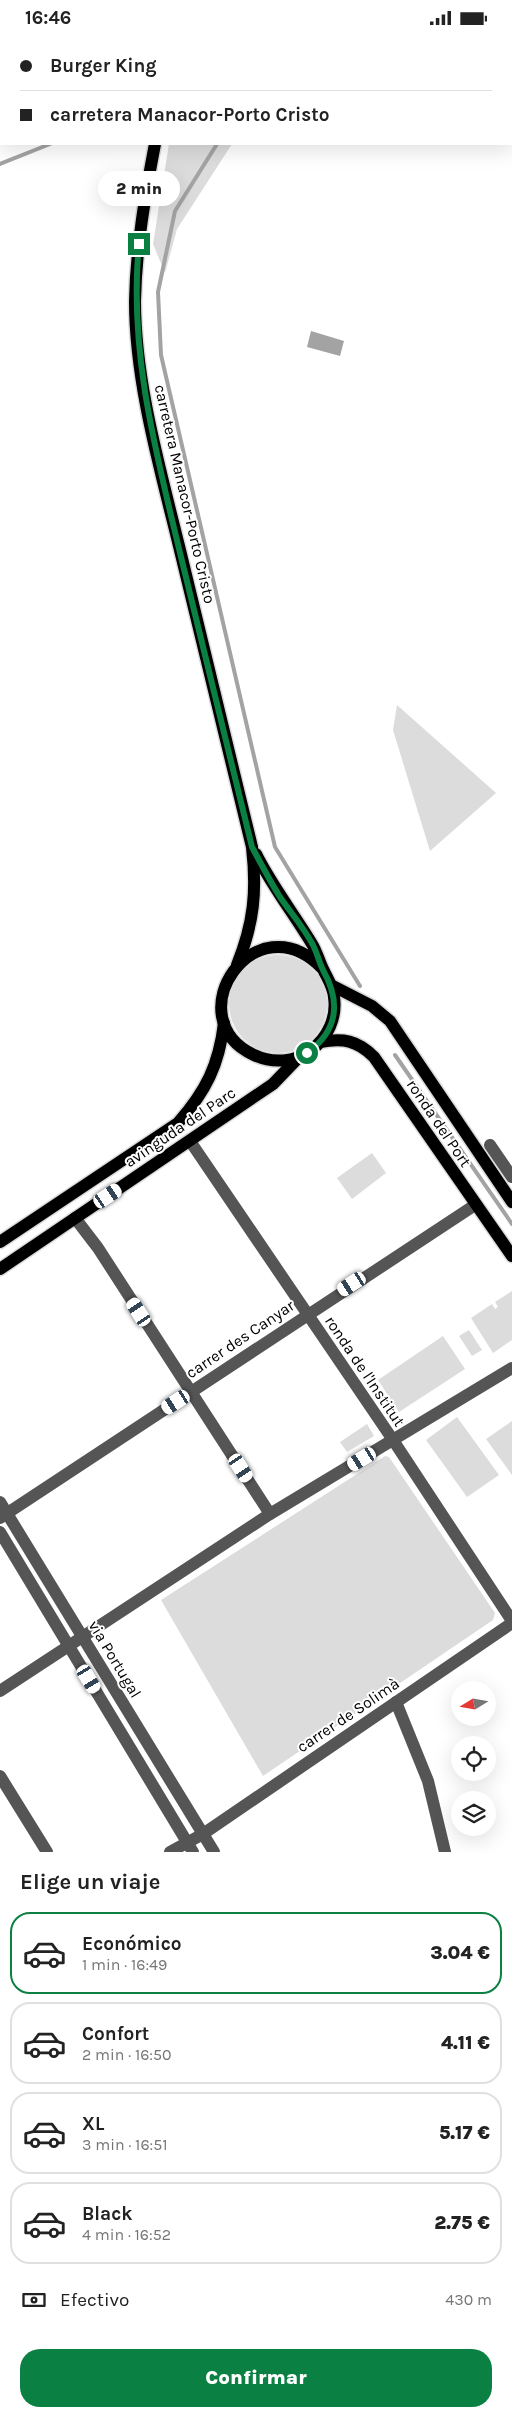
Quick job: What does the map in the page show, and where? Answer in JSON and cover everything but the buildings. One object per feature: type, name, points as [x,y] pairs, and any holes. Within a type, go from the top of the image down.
[{"type":"main road","name":"carretera Manacor-Porto Cristo","points":[[155,145],[142,216],[136,289],[139,349],[145,397],[171,516],[252,847]]},
{"type":"main road","points":[[252,847],[270,882],[313,945],[331,985],[335,1009],[327,1032],[320,1042],[299,1057],[279,1061],[259,1058],[250,1053],[234,1040],[224,1023],[222,992],[237,965],[254,908],[256,878],[252,847]]},
{"type":"main road","points":[[237,965],[254,952],[275,947],[297,950],[323,969]]},
{"type":"main road","name":"ronda del Port","points":[[331,985],[372,1005],[390,1021],[512,1202]]},
{"type":"main road","name":"avinguda del Parc","points":[[0,1242],[178,1123],[198,1099],[208,1082],[220,1051],[224,1023]]},
{"type":"main road","name":"ronda del Port","points":[[320,1042],[346,1039],[365,1048],[374,1057],[512,1256]]},
{"type":"main road","name":"avinguda del Parc","points":[[0,1269],[273,1084],[299,1057]]},
{"type":"street","name":"ronda de l'Institut","points":[[190,1141],[393,1440],[512,1622]]},
{"type":"street","name":"ronda del Port","points":[[490,1145],[512,1177]]},
{"type":"street","name":"carrer des Canyar","points":[[2,1511],[191,1392],[475,1205]]},
{"type":"street","points":[[76,1218],[98,1248],[270,1514]]},
{"type":"street","points":[[0,1691],[270,1514],[512,1368]]},
{"type":"street","name":"via Portugal","points":[[2,1511],[83,1638],[214,1852]]},
{"type":"street","name":"via Portugal","points":[[0,1532],[190,1847]]},
{"type":"street","name":"carrer de Solimà","points":[[203,1834],[512,1622]]},
{"type":"street","points":[[396,1702],[428,1781],[445,1852]]},
{"type":"street","points":[[0,1776],[47,1852]]},
{"type":"street","points":[[170,1852],[190,1847],[203,1834]]},
{"type":"shaded area","points":[[169,145],[231,145],[177,229],[165,273],[153,244]]},
{"type":"shaded area","points":[[311,331],[344,341],[340,356],[307,347]]},
{"type":"shaded area","points":[[397,705],[496,793],[430,851],[393,730]]},
{"type":"shaded area","points":[[278,955],[288,956],[305,963],[319,977],[326,994],[326,1014],[319,1031],[305,1045],[288,1052],[278,1053],[268,1052],[251,1045],[237,1031],[230,1014],[229,1004],[230,994],[237,977],[251,963],[268,956]]},
{"type":"shaded area","points":[[372,1153],[386,1173],[352,1199],[337,1178]]},
{"type":"shaded area","points":[[512,1291],[512,1340],[493,1353],[471,1318],[492,1304],[495,1309],[498,1307],[495,1302]]},
{"type":"shaded area","points":[[469,1330],[482,1350],[472,1356],[459,1336]]},
{"type":"shaded area","points":[[443,1336],[465,1369],[399,1412],[378,1380]]},
{"type":"shaded area","points":[[457,1417],[499,1475],[467,1497],[426,1440]]},
{"type":"shaded area","points":[[512,1421],[512,1475],[486,1439]]},
{"type":"shaded area","points":[[367,1424],[374,1436],[347,1452],[340,1442]]},
{"type":"shaded area","points":[[385,1456],[389,1457],[495,1613],[493,1620],[263,1776],[161,1600]]},
{"type":"waterway","points":[[0,164],[48,145]]},
{"type":"waterway","points":[[216,145],[175,211],[158,292],[161,355],[275,847],[360,986]]},
{"type":"waterway","points":[[395,1055],[512,1224]]},
{"type":"route","points":[[139,244],[135,303],[145,397],[171,516],[252,847],[266,875],[313,945],[328,977],[334,997],[335,1009],[327,1032],[320,1042],[307,1053]]}]
